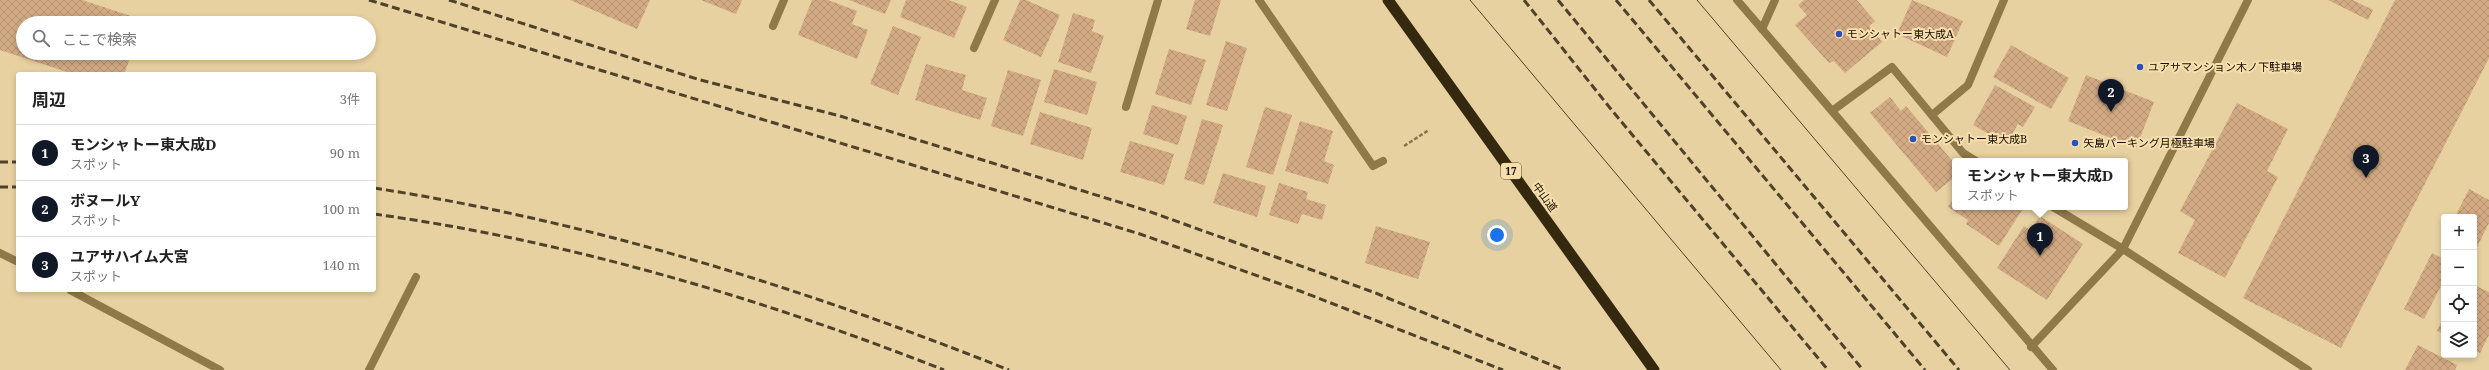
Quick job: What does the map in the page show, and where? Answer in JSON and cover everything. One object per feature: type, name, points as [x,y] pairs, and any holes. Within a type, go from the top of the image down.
[{"type":"highway","name":"中山道","points":[[1388,0],[1654,370]]},
{"type":"street","points":[[773,26],[784,0]]},
{"type":"street","points":[[974,48],[995,0]]},
{"type":"street","points":[[1126,108],[1158,0]]},
{"type":"street","points":[[1259,0],[1373,166],[1383,161]]},
{"type":"street","points":[[1737,0],[2053,370]]},
{"type":"street","points":[[1762,29],[1776,0]]},
{"type":"street","points":[[1932,115],[1968,85],[2004,0]]},
{"type":"street","points":[[2032,347],[2123,249],[2248,0]]},
{"type":"street","points":[[1832,111],[1892,67],[1963,153],[1971,158]]},
{"type":"street","points":[[2058,210],[2123,249],[2308,370]]},
{"type":"street","points":[[0,253],[16,261]]},
{"type":"street","points":[[369,370],[416,277]]},
{"type":"street","points":[[74,292],[220,370]]},
{"type":"path","points":[[1383,161],[1429,130]]},
{"type":"building","points":[[0,0],[82,0],[131,16],[16,16],[16,55],[0,50]]},
{"type":"building","points":[[570,0],[650,0],[637,29]]},
{"type":"building","points":[[701,0],[742,0],[736,14]]},
{"type":"building","points":[[812,0],[828,0],[857,11],[852,24],[868,30],[857,59],[798,35]]},
{"type":"building","points":[[849,0],[891,0],[885,14]]},
{"type":"building","points":[[906,0],[949,0],[967,7],[954,38],[900,17]]},
{"type":"building","points":[[1020,0],[1026,0],[1060,15],[1041,57],[1003,40]]},
{"type":"building","points":[[1195,0],[1221,0],[1210,36],[1186,29]]},
{"type":"building","name":"モンシャトー東大成A","points":[[1804,0],[1857,0],[1875,21],[1869,26],[1882,42],[1845,73],[1834,61],[1829,63],[1795,25],[1807,15],[1798,5]]},
{"type":"building","points":[[1912,0],[1963,21],[1947,57],[1897,34]]},
{"type":"building","points":[[2328,0],[2353,0],[2373,10],[2368,20]]},
{"type":"building","points":[[2395,0],[2489,0],[2489,58],[2341,348],[2243,298]]},
{"type":"building","points":[[1073,13],[1095,20],[1092,31],[1104,36],[1091,73],[1058,62]]},
{"type":"building","points":[[893,26],[921,37],[898,95],[870,84]]},
{"type":"building","points":[[1226,41],[1247,48],[1227,111],[1206,105]]},
{"type":"building","points":[[2011,45],[2069,78],[2051,109],[1993,77]]},
{"type":"building","points":[[1169,49],[1206,60],[1191,105],[1155,94]]},
{"type":"building","points":[[30,60],[129,60],[125,72],[67,72]]},
{"type":"building","points":[[926,64],[966,75],[962,90],[987,98],[980,120],[915,100]]},
{"type":"building","points":[[1054,69],[1097,82],[1087,115],[1044,102]]},
{"type":"building","points":[[1008,70],[1041,80],[1023,136],[991,126]]},
{"type":"building","points":[[2086,75],[2154,102],[2136,148],[2068,121]]},
{"type":"building","points":[[1995,85],[2035,107],[2023,127],[2018,124],[2006,144],[1973,125]]},
{"type":"building","name":"モンシャトー東大成B","points":[[1890,97],[1901,111],[1906,106],[1952,160],[1952,179],[1936,192],[1870,113]]},
{"type":"building","points":[[2237,103],[2288,129],[2267,171],[2278,177],[2225,278],[2178,253],[2195,220],[2180,211]]},
{"type":"building","points":[[1152,105],[1187,116],[1178,145],[1143,134]]},
{"type":"building","points":[[1265,107],[1292,115],[1273,175],[1246,167]]},
{"type":"building","points":[[1040,112],[1092,128],[1083,160],[1030,144]]},
{"type":"building","points":[[1202,119],[1223,125],[1204,185],[1184,179]]},
{"type":"building","points":[[1300,121],[1333,131],[1324,161],[1334,165],[1328,184],[1285,171]]},
{"type":"building","points":[[1130,141],[1174,154],[1164,185],[1120,172]]},
{"type":"building","points":[[1223,173],[1266,186],[1257,217],[1213,203]]},
{"type":"building","points":[[1279,183],[1308,192],[1306,199],[1326,205],[1322,220],[1302,214],[1298,224],[1269,215]]},
{"type":"building","points":[[2469,189],[2489,200],[2489,223],[2477,247],[2477,214],[2456,214]]},
{"type":"building","points":[[1952,201],[1952,210],[1948,207]]},
{"type":"building","points":[[1953,210],[2022,210],[1999,246],[1966,224],[1968,220]]},
{"type":"building","points":[[2040,216],[2083,244],[2047,300],[1997,268],[2024,226],[2030,230]]},
{"type":"building","points":[[1376,226],[1430,242],[1418,279],[1365,263]]},
{"type":"building","points":[[2432,253],[2441,258],[2441,286],[2424,319],[2404,309]]},
{"type":"building","points":[[2477,286],[2489,292],[2489,335],[2480,353],[2477,352]]},
{"type":"building","points":[[2441,322],[2441,333],[2437,331]]},
{"type":"building","points":[[2418,345],[2457,365],[2455,370],[2405,370]]},
{"type":"tram line","points":[[1470,0],[1781,370]]},
{"type":"tram line","points":[[1697,0],[2010,370]]},
{"type":"railway","points":[[369,0],[1140,234],[1300,291],[1503,370]]},
{"type":"railway","points":[[449,0],[697,79],[840,116],[1148,211],[1373,292],[1564,370]]},
{"type":"railway","points":[[1524,0],[1610,108],[1828,370]]},
{"type":"railway","points":[[1558,0],[1863,370]]},
{"type":"railway","points":[[1616,0],[1925,370]]},
{"type":"railway","points":[[1649,0],[1959,370]]},
{"type":"railway","points":[[0,162],[16,162]]},
{"type":"railway","points":[[0,187],[16,187]]},
{"type":"railway","points":[[376,188],[456,202],[537,219],[697,261],[776,285],[854,312],[1009,370]]},
{"type":"railway","points":[[376,214],[520,240],[592,256],[664,275],[805,319],[944,370]]},
{"type":"place","name":"モンシャトー東大成A","points":[[1839,34]]},
{"type":"place","name":"ユアサマンション木ノ下駐車場","points":[[2140,67]]},
{"type":"place","name":"ボヌールY","points":[[2111,112]]},
{"type":"place","name":"モンシャトー東大成B","points":[[1913,139]]},
{"type":"place","name":"矢島パーキング月極駐車場","points":[[2075,143]]},
{"type":"place","name":"ユアサハイム大宮","points":[[2366,178]]},
{"type":"place","name":"モンシャトー東大成D","points":[[2040,256]]}]
